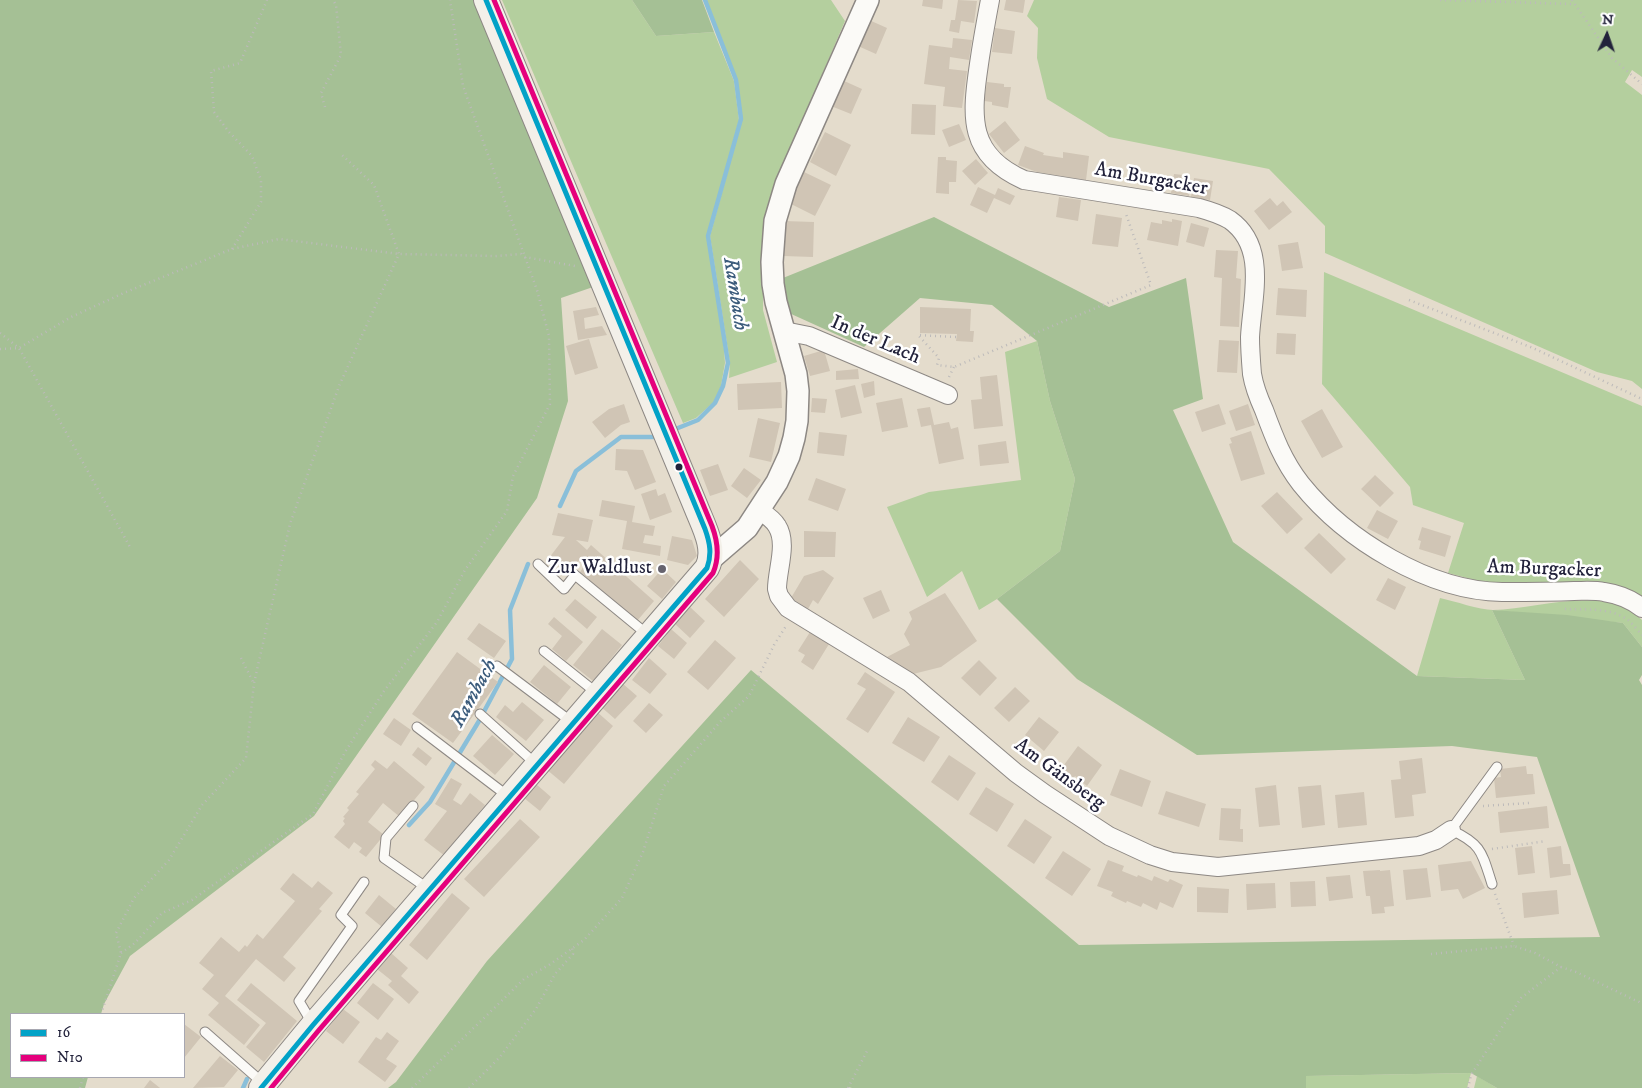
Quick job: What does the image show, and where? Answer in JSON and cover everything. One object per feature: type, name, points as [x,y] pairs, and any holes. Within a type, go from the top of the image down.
[{"type":"main road","points":[[263,1086],[313,1025],[707,568],[709,549],[673,450],[486,0]]},
{"type":"street","points":[[709,549],[740,535],[747,528],[784,467],[794,438],[797,421],[798,391],[796,374],[776,302],[772,240],[786,184],[868,0]]},
{"type":"street","name":"Am Burgacker","points":[[990,0],[975,90],[974,113],[977,131],[984,147],[993,160],[1009,173],[1024,180],[1199,208],[1217,213],[1231,221],[1242,232],[1251,245],[1255,259],[1250,337],[1253,377],[1263,409],[1276,444],[1288,467],[1303,486],[1350,532],[1376,551],[1444,582],[1472,589],[1500,592],[1603,591],[1621,596],[1642,608]]},
{"type":"street","name":"In der Lach","points":[[784,331],[809,336],[948,395]]},
{"type":"street","name":"Am Gänsberg","points":[[759,510],[777,525],[781,534],[782,543],[777,589],[783,603],[794,612],[909,682],[1045,794],[1109,836],[1150,856],[1172,862],[1218,867],[1419,846],[1436,840],[1451,830]]},
{"type":"lane","points":[[538,564],[564,589],[575,576],[649,635]]},
{"type":"lane","points":[[544,651],[598,694]]},
{"type":"lane","points":[[504,671],[574,723]]},
{"type":"lane","points":[[482,716],[537,765]]},
{"type":"lane","points":[[417,727],[509,798]]},
{"type":"lane","points":[[1492,884],[1481,850],[1468,838],[1451,830],[1497,767]]},
{"type":"lane","points":[[413,806],[386,838],[384,858],[430,890]]},
{"type":"lane","points":[[313,1025],[299,1001],[352,926],[341,915],[364,882]]},
{"type":"lane","points":[[205,1032],[263,1086]]},
{"type":"path","points":[[232,249],[261,202],[262,180],[252,156],[229,132],[214,112],[211,71],[240,63],[267,0]]},
{"type":"path","points":[[325,107],[321,92],[341,55],[336,5],[333,0]]},
{"type":"path","points":[[121,953],[135,942],[162,914],[192,900],[314,814],[345,752],[384,691],[437,622],[465,570],[508,511],[513,476],[550,404],[549,336],[537,290],[464,86],[450,0]]},
{"type":"path","points":[[1440,0],[1574,4]]},
{"type":"path","points":[[1572,0],[1612,58],[1642,84]]},
{"type":"path","points":[[102,1013],[121,953],[116,933],[134,898],[169,860],[202,805],[246,758],[254,683],[290,524],[340,386],[399,254],[374,185],[342,155]]},
{"type":"path","points":[[956,337],[918,335],[939,358],[938,365],[954,367],[1152,286],[1120,196]]},
{"type":"path","points":[[0,349],[19,348],[71,317],[126,292],[232,249],[279,239],[399,254],[496,256],[521,254],[598,270]]},
{"type":"path","points":[[1409,300],[1533,348],[1642,399]]},
{"type":"path","points":[[0,333],[19,348],[130,547]]},
{"type":"path","points":[[412,1088],[524,979],[549,965],[584,940],[622,898],[642,852],[664,786],[721,720],[749,696],[774,645],[794,612]]},
{"type":"path","points":[[241,658],[254,683]]},
{"type":"path","points":[[1469,807],[1529,802]]},
{"type":"path","points":[[1481,850],[1546,841]]},
{"type":"path","points":[[1492,884],[1514,946]]},
{"type":"path","points":[[1431,954],[1514,946],[1535,952],[1561,967],[1576,972],[1642,1005]]},
{"type":"path","points":[[469,1088],[500,1057],[536,1009],[555,974],[573,954],[572,948]]},
{"type":"path","points":[[1468,1088],[1471,1075],[1521,998],[1561,967]]},
{"type":"path","points":[[848,1088],[867,1051]]},
{"type":"green space","points":[[0,0],[473,0],[499,58],[593,287],[561,298],[568,401],[537,498],[314,816],[130,956],[104,1004],[101,1013],[10,1013],[10,1078],[88,1078],[85,1088],[0,1088]]},
{"type":"green space","points":[[502,0],[632,0],[656,36],[714,32],[734,81],[739,120],[707,237],[723,336],[725,363],[721,386],[714,402],[696,418],[683,423]]},
{"type":"green space","points":[[632,0],[702,0],[714,32],[656,36]]},
{"type":"green space","points":[[706,0],[831,0],[845,21],[774,187],[763,224],[763,310],[777,362],[729,378],[730,363],[710,236],[742,120],[737,80]]},
{"type":"green space","points":[[1034,0],[1642,0],[1642,77],[1632,70],[1625,82],[1642,95],[1642,389],[1632,381],[1597,372],[1325,253],[1325,226],[1269,169],[1109,137],[1047,99],[1037,58],[1038,28],[1027,16]]},
{"type":"green space","points":[[934,217],[1109,307],[1186,278],[1203,399],[1173,410],[1233,542],[1417,676],[1525,680],[1492,610],[1567,615],[1623,623],[1642,647],[1642,675],[1639,680],[1642,685],[1642,1088],[1497,1088],[1471,1073],[1306,1076],[1306,1088],[388,1088],[396,1082],[487,961],[751,670],[1079,945],[1600,937],[1537,757],[1452,746],[1197,755],[1077,679],[997,599],[1060,551],[1075,479],[1050,401],[1037,341],[992,305],[920,298],[864,347],[789,313],[783,278]]},
{"type":"green space","points":[[1324,272],[1642,406],[1642,597],[1490,584],[1448,573],[1464,523],[1413,505],[1410,487],[1322,384]]},
{"type":"green space","points":[[1037,341],[1050,401],[1075,479],[1060,551],[997,599],[979,610],[962,571],[927,597],[887,507],[929,492],[1021,480],[1005,352]]},
{"type":"green space","points":[[1440,598],[1492,610],[1525,680],[1417,676]]},
{"type":"green space","points":[[1591,600],[1610,603],[1627,609],[1642,620],[1642,647],[1623,623],[1492,610],[1571,601]]},
{"type":"green space","points":[[1471,1073],[1467,1088],[1306,1088],[1305,1076]]},
{"type":"green space","points":[[1477,1076],[1497,1088],[1474,1088]]},
{"type":"building","points":[[923,0],[943,0],[942,9],[922,6]]},
{"type":"building","points":[[958,0],[977,1],[974,23],[961,21],[959,33],[949,31],[951,20],[955,20]]},
{"type":"building","points":[[1006,0],[1025,0],[1023,13],[1004,10]]},
{"type":"building","points":[[869,20],[887,28],[876,54],[858,46]]},
{"type":"building","points":[[995,28],[1015,31],[1012,54],[992,52]]},
{"type":"building","points":[[953,38],[972,40],[969,60],[950,57],[949,69],[967,71],[962,108],[943,106],[945,87],[924,84],[929,45],[952,48]]},
{"type":"building","points":[[842,80],[862,89],[851,114],[831,106]]},
{"type":"building","points":[[987,82],[1004,84],[1004,87],[1011,87],[1008,108],[992,105],[992,102],[984,101]]},
{"type":"building","points":[[912,104],[936,105],[935,135],[911,134]]},
{"type":"building","points":[[1005,121],[1020,140],[1004,153],[989,134]]},
{"type":"building","points":[[959,124],[966,140],[949,147],[942,130]]},
{"type":"building","points":[[825,132],[851,145],[836,176],[810,162]]},
{"type":"building","points":[[1025,146],[1044,153],[1043,155],[1063,158],[1063,152],[1089,156],[1086,180],[1037,172],[1018,165]]},
{"type":"building","points":[[938,157],[946,157],[946,160],[957,161],[956,182],[949,182],[949,194],[936,193]]},
{"type":"building","points":[[976,159],[988,173],[975,185],[962,171]]},
{"type":"building","points":[[804,172],[831,185],[815,216],[789,203]]},
{"type":"building","points":[[1174,174],[1183,175],[1182,182],[1191,183],[1189,196],[1171,193]]},
{"type":"building","points":[[1194,178],[1213,181],[1210,200],[1191,197]]},
{"type":"building","points":[[978,187],[995,195],[998,188],[1015,196],[1010,205],[994,198],[987,213],[970,205]]},
{"type":"building","points":[[1059,197],[1081,200],[1078,221],[1056,217]]},
{"type":"building","points":[[1270,198],[1277,206],[1283,201],[1292,212],[1269,230],[1254,211]]},
{"type":"building","points":[[1096,214],[1122,218],[1118,247],[1092,244]]},
{"type":"building","points":[[1172,219],[1182,221],[1178,246],[1147,240],[1151,222],[1162,224],[1162,220],[1172,222]]},
{"type":"building","points":[[784,221],[814,222],[813,257],[783,256]]},
{"type":"building","points":[[1191,223],[1209,228],[1204,247],[1186,242]]},
{"type":"building","points":[[1298,242],[1303,268],[1282,271],[1278,245]]},
{"type":"building","points":[[1216,250],[1238,251],[1236,278],[1241,279],[1239,327],[1220,326],[1222,278],[1214,277]]},
{"type":"building","points":[[1278,288],[1307,290],[1306,317],[1276,315]]},
{"type":"building","points":[[596,307],[599,315],[584,318],[585,329],[602,326],[607,335],[578,340],[573,311]]},
{"type":"building","points":[[920,307],[971,309],[970,331],[974,331],[973,342],[956,341],[957,334],[920,333]]},
{"type":"building","points":[[1277,333],[1296,334],[1295,355],[1276,354]]},
{"type":"building","points":[[589,339],[598,368],[575,375],[566,346]]},
{"type":"building","points":[[1219,340],[1239,341],[1237,373],[1217,372]]},
{"type":"building","points":[[824,350],[830,371],[810,376],[804,356]]},
{"type":"building","points":[[858,369],[859,379],[836,380],[836,371]]},
{"type":"building","points":[[997,375],[1003,426],[974,429],[971,400],[982,399],[980,377]]},
{"type":"building","points":[[874,381],[875,395],[864,398],[861,384]]},
{"type":"building","points":[[781,382],[782,408],[738,410],[737,384]]},
{"type":"building","points":[[855,385],[862,413],[841,418],[835,390]]},
{"type":"building","points":[[812,398],[827,399],[825,413],[811,412]]},
{"type":"building","points":[[902,398],[908,427],[882,432],[876,403]]},
{"type":"building","points":[[624,404],[630,422],[621,425],[605,438],[592,422],[609,409]]},
{"type":"building","points":[[1219,404],[1226,424],[1202,432],[1195,412]]},
{"type":"building","points":[[1248,404],[1255,425],[1236,431],[1229,411]]},
{"type":"building","points":[[930,407],[934,425],[949,422],[951,429],[958,427],[964,459],[939,464],[931,425],[921,427],[917,409]]},
{"type":"building","points":[[1322,409],[1343,447],[1322,458],[1301,421]]},
{"type":"building","points":[[758,418],[780,423],[771,462],[749,457]]},
{"type":"building","points":[[1251,431],[1265,474],[1241,481],[1229,444],[1232,443],[1230,438]]},
{"type":"building","points":[[819,432],[847,435],[844,456],[817,453]]},
{"type":"building","points":[[1006,441],[1009,463],[980,466],[978,445]]},
{"type":"building","points":[[616,449],[643,450],[656,482],[635,490],[627,471],[615,470]]},
{"type":"building","points":[[718,464],[728,490],[710,496],[700,470]]},
{"type":"building","points":[[744,468],[761,480],[747,498],[731,486]]},
{"type":"building","points":[[1375,475],[1394,493],[1380,507],[1361,489]]},
{"type":"building","points":[[816,478],[846,489],[838,511],[808,500]]},
{"type":"building","points":[[656,489],[658,496],[665,493],[672,512],[650,520],[641,494]]},
{"type":"building","points":[[1277,492],[1303,519],[1287,534],[1261,506]]},
{"type":"building","points":[[602,500],[635,506],[632,522],[655,526],[653,536],[645,535],[643,543],[661,546],[660,556],[622,549],[627,521],[599,516]]},
{"type":"building","points":[[1377,510],[1398,521],[1388,539],[1367,528]]},
{"type":"building","points":[[558,513],[593,520],[588,542],[576,540],[587,550],[591,545],[654,601],[637,621],[580,572],[586,563],[581,558],[568,574],[549,558],[565,537],[552,535]]},
{"type":"building","points":[[1422,527],[1451,536],[1445,557],[1419,549],[1421,541],[1418,540]]},
{"type":"building","points":[[804,531],[836,532],[835,557],[804,557]]},
{"type":"building","points":[[1319,533],[1346,559],[1331,574],[1304,548]]},
{"type":"building","points":[[672,536],[692,540],[697,556],[688,565],[667,560]]},
{"type":"building","points":[[740,560],[759,579],[724,617],[705,599]]},
{"type":"building","points":[[662,569],[676,582],[662,599],[647,586]]},
{"type":"building","points":[[823,570],[834,578],[818,604],[813,600],[808,609],[791,598],[804,576]]},
{"type":"building","points":[[1388,578],[1406,587],[1395,610],[1376,600]]},
{"type":"building","points":[[881,590],[890,611],[873,619],[863,598]]},
{"type":"building","points":[[945,593],[977,641],[941,667],[913,674],[887,657],[910,645],[904,634],[912,619],[909,612]]},
{"type":"building","points":[[575,599],[597,617],[587,629],[565,610]]},
{"type":"building","points":[[690,607],[705,621],[690,638],[675,624]]},
{"type":"building","points":[[554,617],[583,642],[566,661],[552,649],[562,636],[548,624]]},
{"type":"building","points":[[479,623],[506,641],[494,658],[467,639]]},
{"type":"building","points":[[602,629],[622,645],[593,681],[573,665]]},
{"type":"building","points":[[671,629],[687,643],[674,659],[658,646]]},
{"type":"building","points":[[810,632],[829,644],[813,670],[801,662],[805,655],[798,651]]},
{"type":"building","points":[[715,640],[736,658],[708,690],[687,672]]},
{"type":"building","points":[[457,652],[498,682],[453,743],[412,714]]},
{"type":"building","points":[[649,658],[667,674],[650,694],[632,680]]},
{"type":"building","points":[[979,660],[997,678],[980,696],[961,678]]},
{"type":"building","points":[[544,665],[571,687],[557,704],[530,682]]},
{"type":"building","points":[[865,672],[895,692],[868,733],[846,719],[866,689],[857,684]]},
{"type":"building","points":[[622,683],[637,696],[615,719],[600,706]]},
{"type":"building","points":[[1015,687],[1030,701],[1009,722],[994,708]]},
{"type":"building","points":[[522,702],[544,720],[526,741],[496,717],[505,705],[513,712]]},
{"type":"building","points":[[649,703],[663,715],[646,733],[633,721]]},
{"type":"building","points":[[596,711],[613,726],[564,784],[546,769]]},
{"type":"building","points":[[908,717],[940,737],[924,762],[892,743]]},
{"type":"building","points":[[1039,717],[1059,732],[1044,751],[1025,735]]},
{"type":"building","points":[[394,718],[411,730],[401,746],[383,734]]},
{"type":"building","points":[[492,735],[514,754],[495,775],[473,756]]},
{"type":"building","points":[[1078,746],[1102,765],[1087,786],[1075,776],[1073,779],[1061,769]]},
{"type":"building","points":[[418,747],[432,758],[426,766],[412,755]]},
{"type":"building","points":[[949,755],[976,773],[958,801],[931,782]]},
{"type":"building","points":[[1422,758],[1426,793],[1412,795],[1414,816],[1395,818],[1391,780],[1401,779],[1399,761]]},
{"type":"building","points":[[375,760],[387,769],[394,761],[425,787],[400,817],[383,803],[368,822],[384,835],[366,857],[359,852],[362,848],[354,842],[349,849],[334,837],[345,824],[343,821],[345,818],[343,817],[349,810],[347,808],[359,794],[356,792],[375,769],[371,765]]},
{"type":"building","points":[[1526,766],[1527,774],[1533,774],[1535,794],[1496,798],[1494,778],[1501,777],[1500,769]]},
{"type":"building","points":[[1120,769],[1151,781],[1142,807],[1110,795]]},
{"type":"building","points":[[451,778],[462,784],[453,800],[461,805],[470,793],[485,805],[445,856],[424,840],[447,811],[435,804]]},
{"type":"building","points":[[536,784],[551,797],[540,811],[524,798]]},
{"type":"building","points":[[1276,785],[1280,825],[1259,827],[1255,788]]},
{"type":"building","points":[[1321,785],[1325,825],[1302,828],[1298,787]]},
{"type":"building","points":[[986,787],[1014,804],[997,832],[969,814]]},
{"type":"building","points":[[1166,791],[1206,804],[1199,827],[1158,814]]},
{"type":"building","points":[[1364,792],[1367,825],[1338,828],[1335,795]]},
{"type":"building","points":[[1547,806],[1549,828],[1500,833],[1498,812]]},
{"type":"building","points":[[1221,808],[1241,809],[1240,829],[1243,829],[1243,842],[1219,840]]},
{"type":"building","points":[[520,819],[540,837],[484,897],[464,879]]},
{"type":"building","points":[[1025,819],[1052,837],[1034,864],[1007,846]]},
{"type":"building","points":[[1532,846],[1535,873],[1518,875],[1515,848]]},
{"type":"building","points":[[1561,846],[1563,864],[1570,864],[1571,875],[1550,878],[1547,848]]},
{"type":"building","points":[[1063,851],[1091,869],[1072,896],[1045,878]]},
{"type":"building","points":[[1108,860],[1124,866],[1122,871],[1137,877],[1138,875],[1152,881],[1154,876],[1168,882],[1170,879],[1183,885],[1173,908],[1160,902],[1157,910],[1143,903],[1141,907],[1127,901],[1126,903],[1111,896],[1113,892],[1097,886]]},
{"type":"building","points":[[1471,861],[1485,888],[1463,899],[1458,889],[1441,891],[1438,865]]},
{"type":"building","points":[[1427,868],[1431,897],[1406,900],[1403,870]]},
{"type":"building","points":[[1390,870],[1394,906],[1384,907],[1385,913],[1372,914],[1370,896],[1366,896],[1363,871]]},
{"type":"building","points":[[293,873],[312,888],[318,881],[333,893],[319,909],[322,911],[283,957],[296,968],[284,982],[256,959],[225,996],[260,1025],[244,1045],[208,1015],[219,1003],[202,989],[214,975],[199,963],[221,937],[239,952],[245,945],[247,947],[257,934],[263,939],[295,901],[280,889]]},
{"type":"building","points":[[1350,875],[1353,898],[1329,901],[1326,877]]},
{"type":"building","points":[[1315,881],[1316,906],[1291,907],[1290,882]]},
{"type":"building","points":[[1275,883],[1276,908],[1247,910],[1246,884]]},
{"type":"building","points":[[1197,887],[1229,889],[1228,913],[1197,912]]},
{"type":"building","points":[[1557,890],[1559,914],[1524,918],[1522,893]]},
{"type":"building","points":[[452,893],[470,908],[427,960],[409,945]]},
{"type":"building","points":[[379,895],[396,909],[382,927],[365,913]]},
{"type":"building","points":[[391,953],[408,968],[401,976],[419,992],[409,1004],[388,985],[392,981],[377,969]]},
{"type":"building","points":[[251,983],[297,1021],[264,1062],[246,1047],[266,1023],[237,1000]]},
{"type":"building","points":[[373,983],[394,999],[378,1020],[357,1003]]},
{"type":"building","points":[[343,1009],[360,1022],[343,1044],[326,1031]]},
{"type":"building","points":[[185,1025],[201,1037],[185,1057]]},
{"type":"building","points":[[387,1032],[399,1041],[386,1059],[397,1066],[385,1082],[358,1062],[376,1037],[381,1040]]},
{"type":"building","points":[[220,1056],[238,1070],[224,1087],[193,1088]]},
{"type":"building","points":[[150,1080],[160,1088],[144,1088]]},
{"type":"waterway","name":"Rambach","points":[[673,430],[698,420],[715,403],[723,386],[728,363],[708,236],[741,119],[736,80],[705,0]]},
{"type":"waterway","name":"Rambach","points":[[560,506],[576,471],[621,437],[659,437]]},
{"type":"waterway","name":"Rambach","points":[[409,825],[430,802],[479,721],[512,659],[510,610],[528,564]]},
{"type":"waterway","name":"Rambach","points":[[243,1088],[247,1079]]},
{"type":"transit line","name":"16","points":[[261,1088],[313,1025],[707,568],[709,563],[710,548],[705,529],[486,0]]},
{"type":"transit line","name":"N10","points":[[271,1088],[713,573],[717,561],[717,544],[712,526],[494,0]]},
{"type":"place","name":"Zur Waldlust","points":[[662,569]]}]
